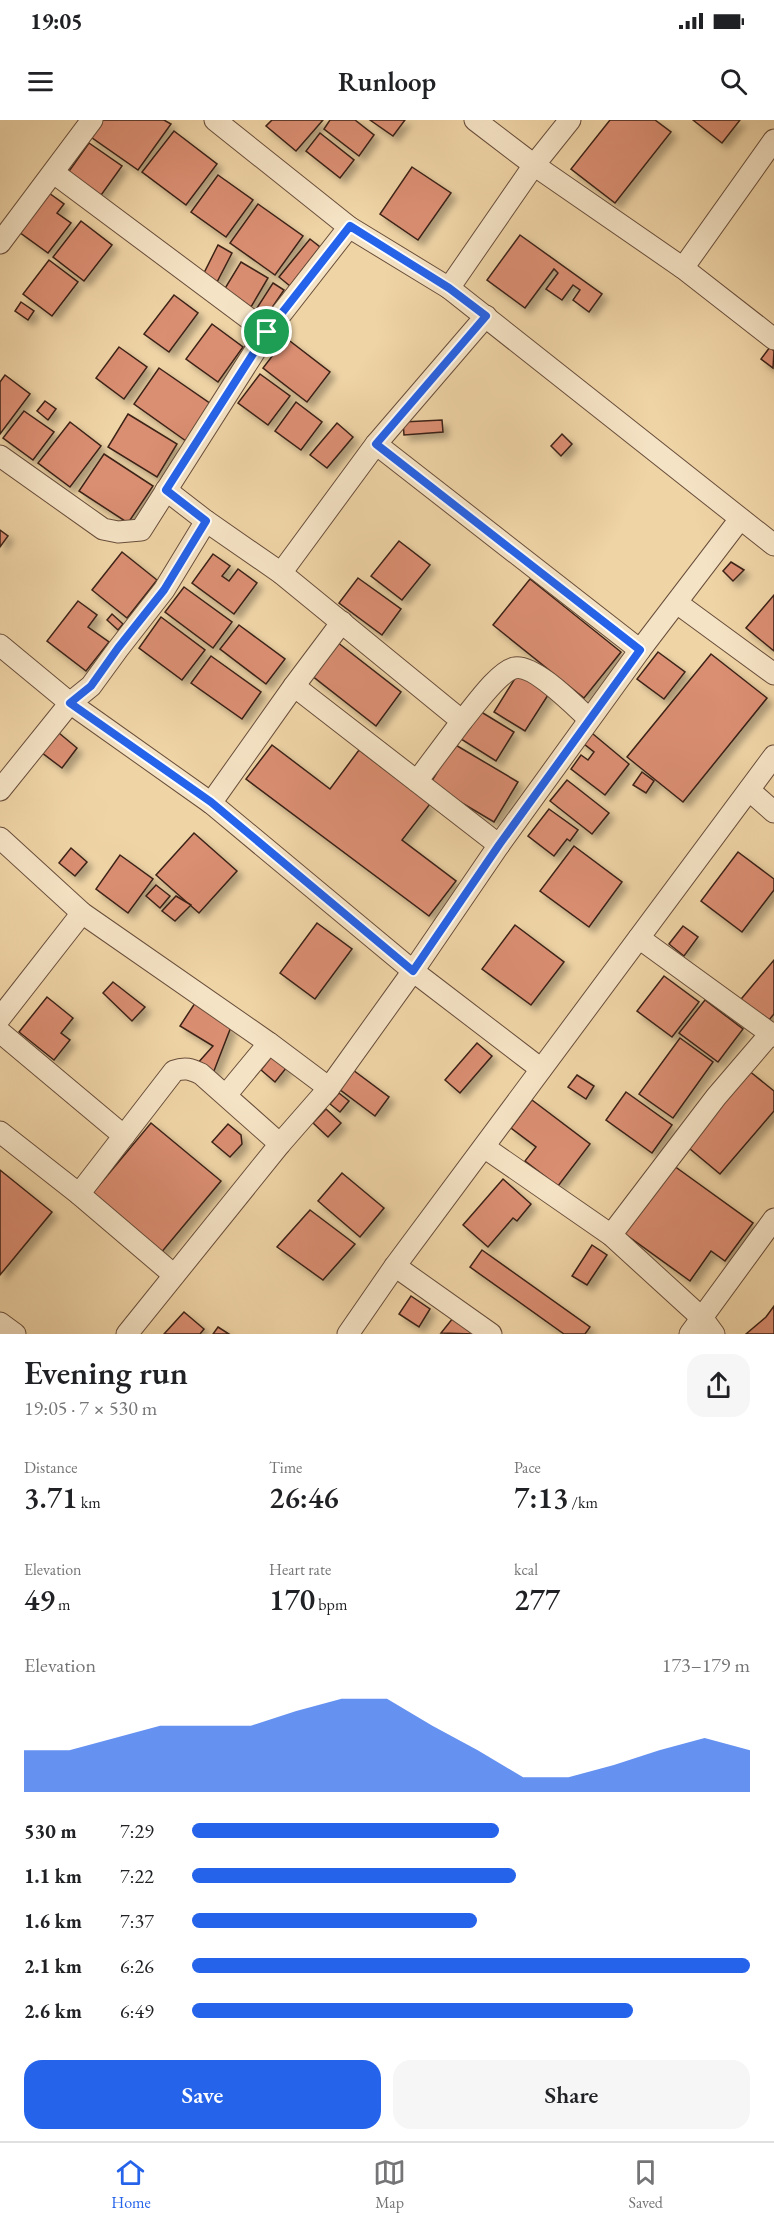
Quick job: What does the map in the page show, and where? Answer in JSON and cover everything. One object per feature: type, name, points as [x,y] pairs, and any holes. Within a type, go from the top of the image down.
[{"type":"street","points":[[0,243],[92,120]]},
{"type":"street","points":[[215,120],[350,226],[449,288],[486,316],[774,545]]},
{"type":"street","points":[[475,120],[534,165],[683,268],[774,339]]},
{"type":"street","points":[[449,288],[534,165],[570,120]]},
{"type":"street","points":[[683,268],[774,140]]},
{"type":"street","points":[[54,173],[267,332]]},
{"type":"street","points":[[0,456],[103,529],[118,532],[141,530],[267,332],[350,226]]},
{"type":"street","points":[[281,573],[376,444],[486,316]]},
{"type":"street","points":[[376,444],[640,650]]},
{"type":"street","points":[[166,490],[281,573],[462,721]]},
{"type":"street","points":[[127,1334],[280,1144],[329,1088],[590,719],[740,519]]},
{"type":"street","points":[[0,790],[70,703],[91,686],[164,590],[206,521]]},
{"type":"street","points":[[677,603],[774,674]]},
{"type":"street","points":[[211,802],[342,622]]},
{"type":"street","points":[[0,645],[70,703],[211,802],[413,971],[541,1069]]},
{"type":"street","points":[[417,781],[462,721],[499,678],[513,668],[525,667],[590,719]]},
{"type":"street","points":[[294,686],[499,845]]},
{"type":"street","points":[[348,1334],[395,1266],[774,756]]},
{"type":"street","points":[[749,790],[774,812]]},
{"type":"street","points":[[0,838],[82,913],[269,1043],[329,1088]]},
{"type":"street","points":[[0,1018],[82,913]]},
{"type":"street","points":[[611,1235],[716,1097],[772,1035],[639,938]]},
{"type":"street","points":[[0,1032],[124,1136]]},
{"type":"street","points":[[226,1095],[269,1043]]},
{"type":"street","points":[[79,1194],[174,1071],[184,1068],[192,1069],[226,1095],[280,1144]]},
{"type":"street","points":[[0,1132],[79,1194],[174,1275]]},
{"type":"street","points":[[484,1148],[611,1235],[702,1329],[774,1219]]},
{"type":"street","points":[[395,1266],[491,1334]]},
{"type":"street","points":[[0,1323],[15,1334]]},
{"type":"building","points":[[98,120],[164,120],[171,124],[138,170],[88,135]]},
{"type":"building","points":[[272,120],[323,120],[296,151],[266,126]]},
{"type":"building","points":[[330,120],[355,120],[374,135],[359,156],[324,129]]},
{"type":"building","points":[[370,120],[405,120],[393,136]]},
{"type":"building","points":[[610,120],[655,120],[671,132],[615,203],[571,169]]},
{"type":"building","points":[[693,120],[740,120],[722,143]]},
{"type":"building","points":[[174,131],[217,164],[186,205],[142,172]]},
{"type":"building","points":[[320,133],[354,160],[340,178],[306,151]]},
{"type":"building","points":[[89,143],[122,166],[99,198],[67,174]]},
{"type":"building","points":[[412,167],[451,193],[418,240],[380,214]]},
{"type":"building","points":[[218,175],[253,200],[226,237],[191,212]]},
{"type":"building","points":[[49,193],[64,204],[57,213],[71,223],[48,253],[19,232]]},
{"type":"building","points":[[258,204],[303,236],[275,275],[230,243]]},
{"type":"building","points":[[81,221],[112,245],[84,281],[53,257]]},
{"type":"building","points":[[520,235],[602,294],[589,312],[573,300],[580,290],[573,285],[562,300],[546,289],[558,273],[554,269],[525,308],[487,280]]},
{"type":"building","points":[[310,239],[320,247],[290,286],[279,277]]},
{"type":"building","points":[[218,245],[232,253],[217,282],[203,275]]},
{"type":"building","points":[[49,260],[78,282],[52,316],[23,294]]},
{"type":"building","points":[[241,262],[268,278],[251,307],[224,290]]},
{"type":"building","points":[[273,283],[284,290],[265,318],[255,311]]},
{"type":"building","points":[[174,295],[198,313],[169,352],[144,334]]},
{"type":"building","points":[[21,302],[34,311],[28,320],[15,311]]},
{"type":"building","points":[[212,324],[243,347],[218,382],[186,359]]},
{"type":"building","points":[[286,338],[330,372],[307,402],[263,368]]},
{"type":"building","points":[[119,347],[147,367],[124,399],[96,378]]},
{"type":"building","points":[[770,347],[774,351],[773,368],[761,359]]},
{"type":"building","points":[[159,368],[211,404],[186,441],[134,404]]},
{"type":"building","points":[[260,374],[290,396],[268,425],[238,403]]},
{"type":"building","points":[[5,375],[30,394],[0,434],[0,382]]},
{"type":"building","points":[[45,401],[56,409],[48,420],[37,411]]},
{"type":"building","points":[[296,402],[322,422],[301,450],[275,431]]},
{"type":"building","points":[[24,411],[54,432],[33,460],[3,438]]},
{"type":"building","points":[[128,414],[177,444],[157,477],[108,447]]},
{"type":"building","points":[[442,420],[443,432],[404,435],[403,422]]},
{"type":"building","points":[[70,422],[101,446],[70,487],[38,463]]},
{"type":"building","points":[[337,423],[353,437],[327,468],[310,455]]},
{"type":"building","points":[[562,434],[572,444],[561,456],[551,446]]},
{"type":"building","points":[[104,454],[153,486],[128,523],[79,491]]},
{"type":"building","points":[[0,530],[8,536],[0,547]]},
{"type":"building","points":[[399,541],[430,565],[402,600],[371,576]]},
{"type":"building","points":[[122,552],[157,580],[127,618],[92,590]]},
{"type":"building","points":[[213,554],[230,566],[222,576],[229,581],[238,569],[257,583],[234,614],[192,583]]},
{"type":"building","points":[[731,562],[744,570],[733,581],[723,571]]},
{"type":"building","points":[[358,578],[401,609],[382,635],[339,603]]},
{"type":"building","points":[[530,579],[621,652],[584,698],[493,625]]},
{"type":"building","points":[[184,587],[232,622],[213,648],[165,612]]},
{"type":"building","points":[[774,595],[774,651],[746,628]]},
{"type":"building","points":[[78,601],[97,615],[88,627],[109,642],[86,671],[47,641]]},
{"type":"building","points":[[112,614],[123,624],[118,630],[107,620]]},
{"type":"building","points":[[161,617],[205,650],[182,680],[139,648]]},
{"type":"building","points":[[239,625],[285,659],[266,684],[220,649]]},
{"type":"building","points":[[337,642],[401,692],[376,726],[311,675]]},
{"type":"building","points":[[658,652],[685,672],[664,699],[637,679]]},
{"type":"building","points":[[711,654],[767,698],[683,802],[627,757]]},
{"type":"building","points":[[211,656],[261,692],[242,719],[191,683]]},
{"type":"building","points":[[519,672],[550,692],[525,731],[494,712]]},
{"type":"building","points":[[478,710],[514,732],[496,761],[461,739]]},
{"type":"building","points":[[53,728],[77,748],[62,768],[37,749]]},
{"type":"building","points":[[587,729],[629,764],[605,795],[571,769],[581,755],[588,760],[594,752],[579,740]]},
{"type":"building","points":[[454,744],[518,782],[494,822],[430,784]]},
{"type":"building","points":[[272,745],[330,789],[359,750],[430,804],[402,840],[456,881],[429,916],[246,779]]},
{"type":"building","points":[[642,772],[654,781],[646,793],[633,785]]},
{"type":"building","points":[[567,780],[609,813],[592,834],[550,801]]},
{"type":"building","points":[[549,809],[578,830],[570,841],[567,839],[554,856],[528,836]]},
{"type":"building","points":[[194,833],[237,871],[199,913],[156,875]]},
{"type":"building","points":[[574,846],[622,882],[589,927],[540,891]]},
{"type":"building","points":[[71,848],[87,862],[75,876],[59,863]]},
{"type":"building","points":[[738,852],[774,879],[774,890],[742,932],[701,901]]},
{"type":"building","points":[[120,855],[153,879],[128,913],[96,889]]},
{"type":"building","points":[[156,885],[170,896],[160,908],[146,896]]},
{"type":"building","points":[[176,896],[191,905],[175,921],[162,911]]},
{"type":"building","points":[[317,923],[352,949],[315,999],[280,973]]},
{"type":"building","points":[[515,925],[564,962],[531,1005],[482,969]]},
{"type":"building","points":[[683,926],[698,937],[684,956],[669,944]]},
{"type":"building","points":[[774,960],[774,1014],[764,1026],[737,1004]]},
{"type":"building","points":[[664,976],[699,1002],[672,1037],[637,1011]]},
{"type":"building","points":[[113,982],[145,1007],[132,1021],[103,993]]},
{"type":"building","points":[[47,997],[73,1018],[61,1033],[70,1040],[54,1060],[19,1032]]},
{"type":"building","points":[[197,1000],[231,1027],[212,1076],[197,1064],[213,1046],[180,1026]]},
{"type":"building","points":[[705,1000],[743,1029],[718,1062],[679,1033]]},
{"type":"building","points":[[680,1038],[713,1062],[673,1118],[639,1094]]},
{"type":"building","points":[[477,1043],[492,1056],[460,1093],[445,1080]]},
{"type":"building","points":[[272,1056],[287,1067],[275,1082],[261,1070]]},
{"type":"building","points":[[349,1067],[389,1097],[375,1116],[335,1086]]},
{"type":"building","points":[[748,1070],[774,1091],[774,1111],[720,1174],[684,1144]]},
{"type":"building","points":[[577,1075],[594,1086],[586,1099],[568,1087]]},
{"type":"building","points":[[626,1092],[672,1125],[652,1153],[606,1120]]},
{"type":"building","points":[[339,1093],[349,1101],[340,1112],[330,1104]]},
{"type":"building","points":[[532,1100],[590,1144],[558,1186],[525,1161],[536,1147],[511,1128]]},
{"type":"building","points":[[326,1109],[341,1123],[328,1137],[313,1123]]},
{"type":"building","points":[[151,1123],[221,1181],[160,1254],[91,1195]]},
{"type":"building","points":[[228,1124],[241,1135],[242,1144],[230,1157],[212,1142]]},
{"type":"building","points":[[670,1163],[753,1223],[725,1261],[711,1251],[690,1281],[621,1231]]},
{"type":"building","points":[[0,1170],[52,1212],[0,1275]]},
{"type":"building","points":[[342,1173],[384,1208],[360,1237],[318,1201]]},
{"type":"building","points":[[503,1179],[531,1204],[517,1221],[513,1218],[488,1247],[463,1225]]},
{"type":"building","points":[[310,1210],[355,1244],[323,1280],[277,1247]]},
{"type":"building","points":[[592,1245],[607,1255],[587,1285],[572,1276]]},
{"type":"building","points":[[482,1250],[590,1327],[585,1334],[564,1334],[470,1267]]},
{"type":"building","points":[[411,1296],[430,1309],[419,1327],[399,1314]]},
{"type":"building","points":[[774,1306],[774,1334],[746,1334],[766,1317]]},
{"type":"building","points":[[184,1312],[204,1329],[200,1334],[164,1334]]},
{"type":"building","points":[[453,1318],[474,1334],[441,1333]]},
{"type":"building","points":[[218,1327],[229,1334],[213,1334]]},
{"type":"route","points":[[350,226],[449,288],[486,316],[376,444],[640,650],[499,845],[413,971],[211,802],[70,703],[91,686],[164,590],[206,521],[166,490],[267,332],[350,226]]}]
